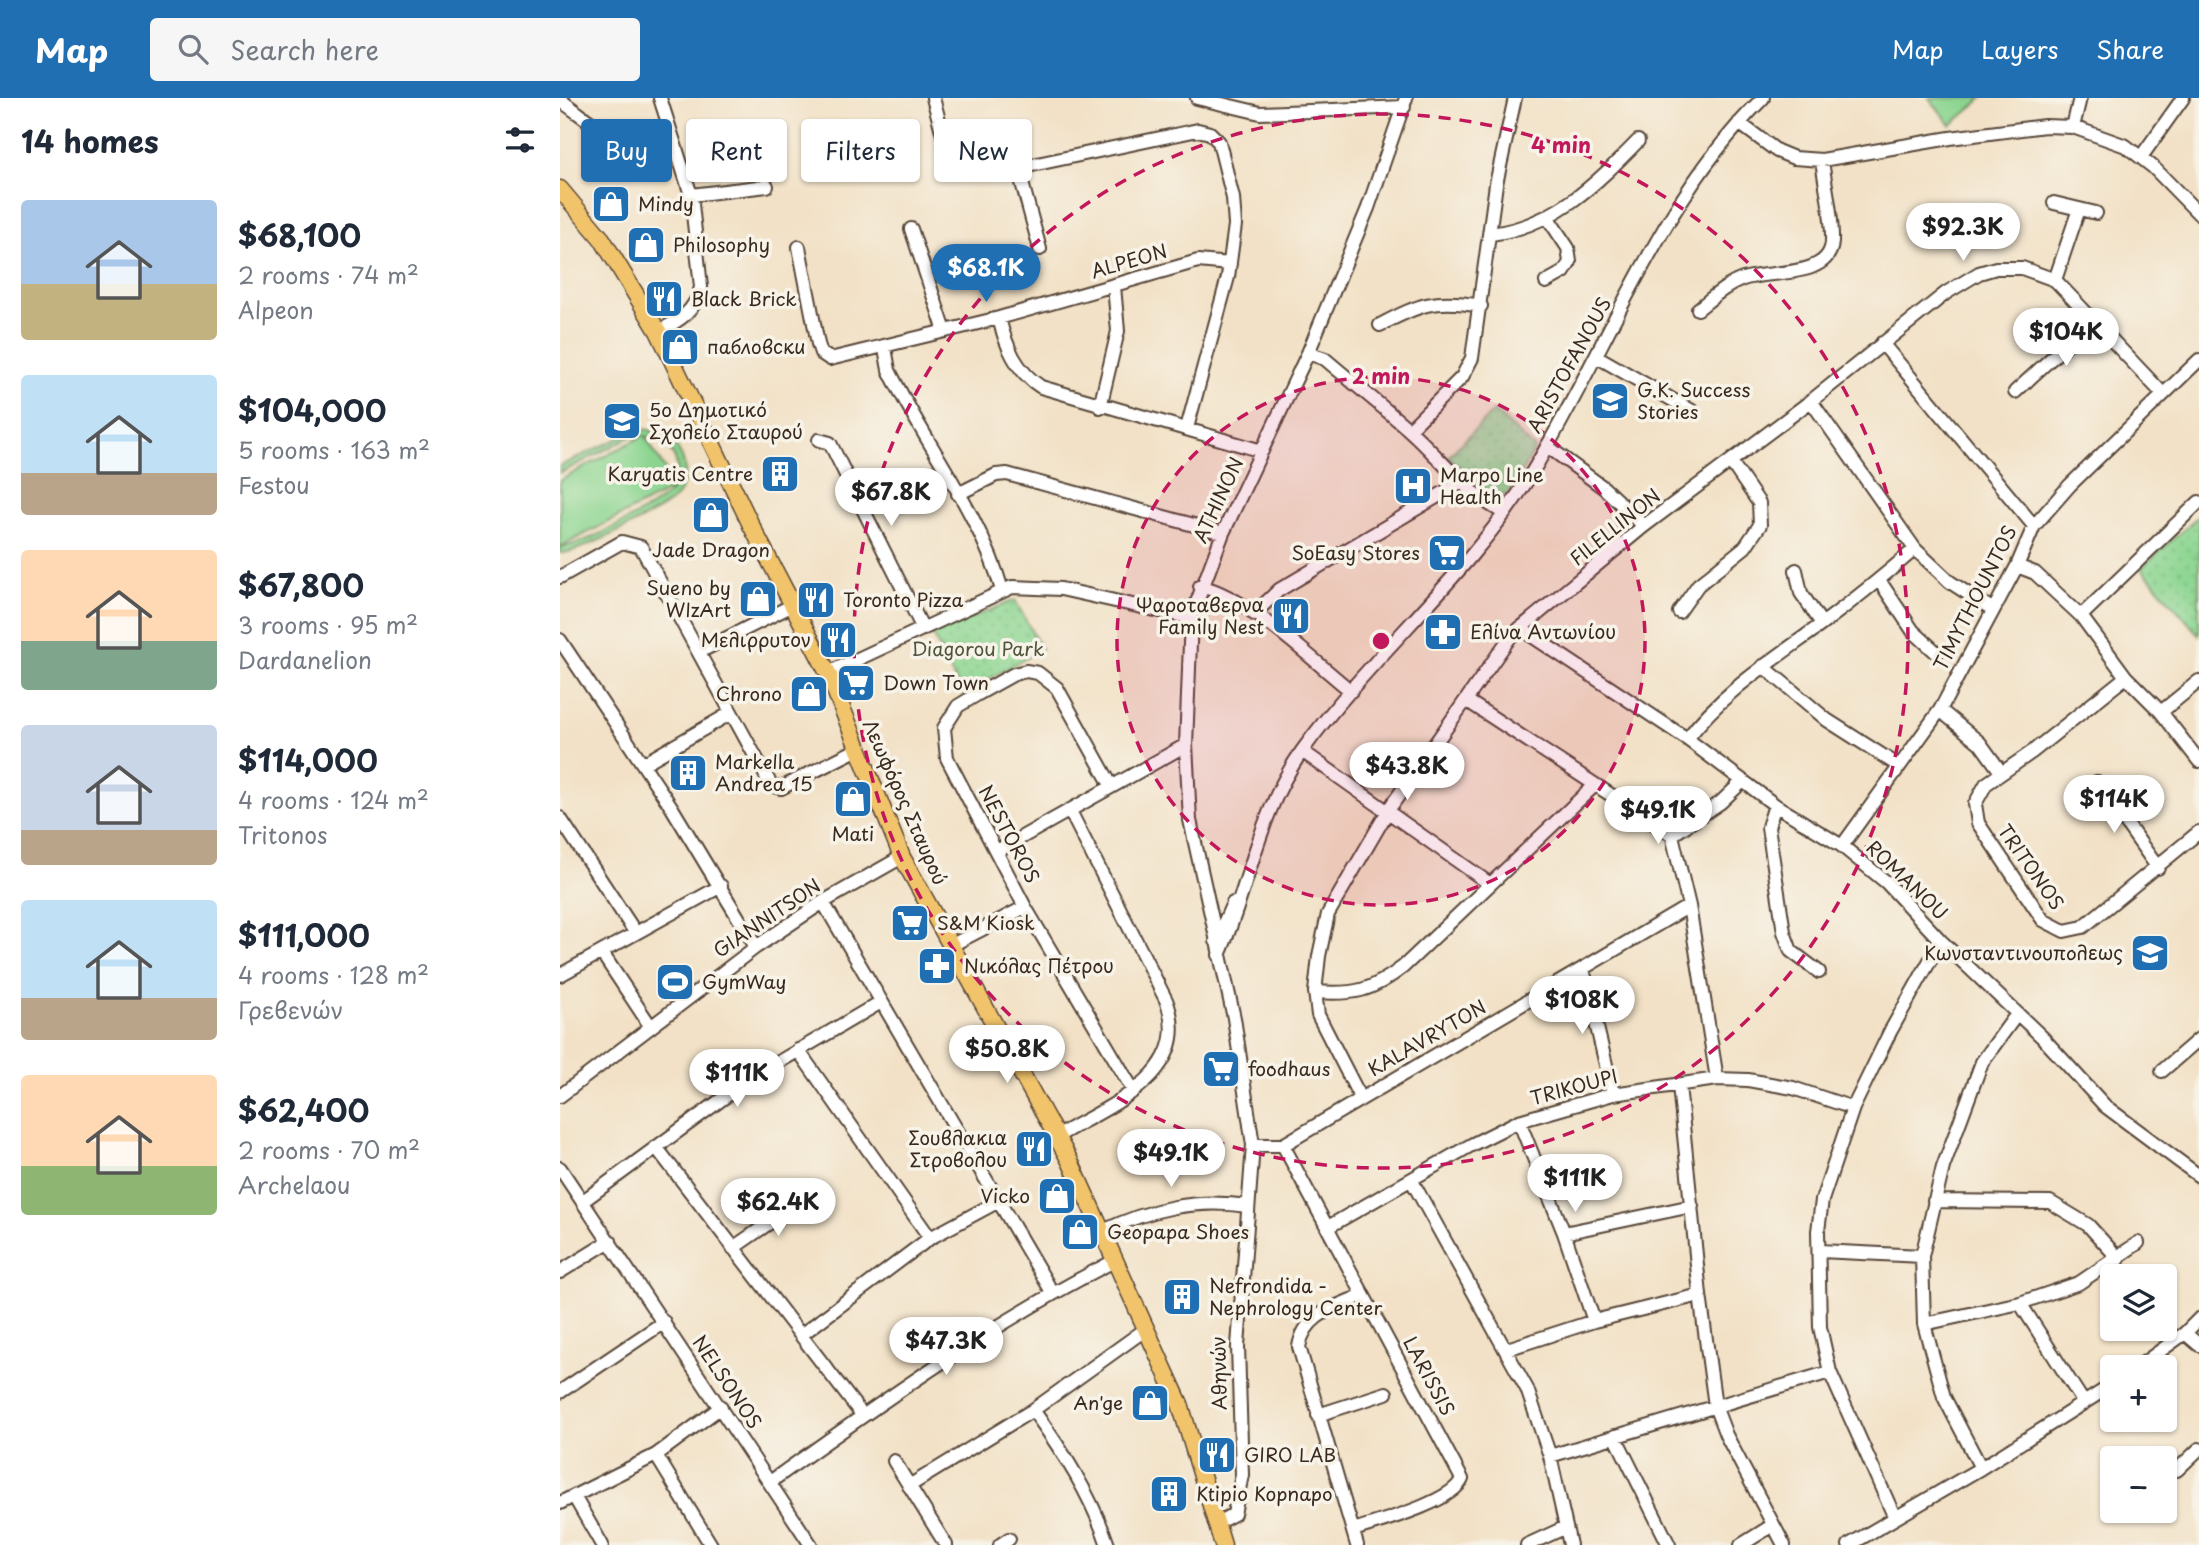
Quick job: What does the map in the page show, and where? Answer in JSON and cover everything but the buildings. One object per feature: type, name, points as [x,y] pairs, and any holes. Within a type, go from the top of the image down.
[{"type":"main road","name":"Λεωφόρος Σταυρού","points":[[560,190],[602,239],[657,331],[717,458],[828,673],[902,857],[1058,1136],[1180,1404],[1217,1523]]},
{"type":"main road","points":[[1217,1523],[1223,1545]]},
{"type":"street","points":[[660,98],[666,119]]},
{"type":"street","points":[[933,98],[939,119]]},
{"type":"street","points":[[1196,98],[1260,113],[1405,102]]},
{"type":"street","points":[[1409,430],[1462,377],[1474,351],[1496,184],[1515,98]]},
{"type":"street","name":"ARISTOFANOUS","points":[[1219,956],[1235,917],[1242,888],[1274,799],[1303,751],[1351,691],[1468,560],[1505,513],[1547,446],[1689,190],[1739,124],[1763,98]]},
{"type":"street","points":[[2073,127],[2080,98]]},
{"type":"street","points":[[2141,157],[2183,98]]},
{"type":"street","points":[[560,100],[587,119]]},
{"type":"street","name":"ATHINON","points":[[1215,941],[1190,820],[1186,746],[1191,618],[1200,586],[1223,533],[1308,353],[1368,208],[1405,102]]},
{"type":"street","points":[[1739,124],[1794,158],[1822,160],[1960,137],[2045,127],[2073,127],[2118,142],[2141,157],[2199,214]]},
{"type":"street","points":[[1032,165],[1198,130],[1210,133],[1219,142],[1233,198],[1236,225],[1230,264],[1186,428]]},
{"type":"street","points":[[657,331],[680,319],[694,305],[699,294],[691,195],[672,137]]},
{"type":"street","points":[[1491,234],[1513,231],[1548,218],[1580,196],[1638,141]]},
{"type":"street","points":[[1698,309],[1727,287],[1746,277],[1810,267],[1824,260],[1832,244],[1822,160]]},
{"type":"street","points":[[1022,182],[1040,250]]},
{"type":"street","points":[[691,195],[767,186]]},
{"type":"street","points":[[2054,203],[2096,213]]},
{"type":"street","points":[[2055,279],[2078,209]]},
{"type":"street","points":[[1546,282],[1564,272],[1570,262],[1568,248],[1548,218]]},
{"type":"street","points":[[911,229],[944,331]]},
{"type":"street","name":"ALPEON","points":[[799,247],[821,353],[833,359],[999,318],[1198,261],[1230,264]]},
{"type":"street","name":"FILELLINON","points":[[1361,1099],[1318,1015],[1315,992],[1328,914],[1389,809],[1505,643],[1520,628],[1644,526],[1811,401],[1946,293],[1979,273],[1996,268],[2022,268],[2055,279],[2162,393]]},
{"type":"street","points":[[1100,407],[1118,331],[1114,286]]},
{"type":"street","points":[[1380,326],[1428,302],[1448,300],[1481,306]]},
{"type":"street","points":[[999,318],[1011,354],[1031,380],[1049,391],[1262,451]]},
{"type":"street","points":[[2015,392],[2094,319]]},
{"type":"street","points":[[1882,344],[2034,526]]},
{"type":"street","points":[[885,348],[895,382],[958,494],[993,565],[1002,590]]},
{"type":"street","points":[[1308,353],[1325,359],[1409,430],[1460,483],[1484,502],[1505,513]]},
{"type":"street","points":[[1596,356],[1692,411]]},
{"type":"street","name":"TIMYTHOUNTOS","points":[[1842,846],[1940,710],[2017,566],[2034,526],[2070,485],[2199,360]]},
{"type":"street","points":[[1811,401],[1915,549],[1950,582],[1992,609]]},
{"type":"street","points":[[820,440],[830,443],[923,629]]},
{"type":"street","points":[[1547,446],[1604,488],[1644,526]]},
{"type":"street","points":[[1679,612],[1698,585],[1745,547],[1760,526],[1759,503],[1731,462]]},
{"type":"street","points":[[958,494],[996,475],[1007,474],[1223,533]]},
{"type":"street","points":[[1254,614],[1279,590],[1460,483]]},
{"type":"street","points":[[2081,616],[2199,502]]},
{"type":"street","points":[[560,577],[622,542],[641,547],[771,785],[780,788],[858,749]]},
{"type":"street","points":[[1687,739],[1706,715],[1763,666],[1822,624],[1915,549]]},
{"type":"street","points":[[2017,566],[2035,573],[2081,616],[2126,677],[2161,712],[2199,761]]},
{"type":"street","points":[[1796,570],[1797,586],[1822,624]]},
{"type":"street","points":[[1879,580],[1913,631],[1937,653]]},
{"type":"street","points":[[828,673],[1002,590],[1029,586],[1048,587],[1191,618]]},
{"type":"street","points":[[1200,586],[1222,593],[1254,614],[1351,691]]},
{"type":"street","points":[[699,652],[793,605]]},
{"type":"street","name":"ROMANOU","points":[[1520,628],[1687,739],[1775,805],[1842,846],[1886,881],[1941,941],[2042,1037],[2105,1106],[2199,1176]]},
{"type":"street","points":[[560,641],[643,764],[756,947]]},
{"type":"street","points":[[1763,666],[1827,720],[1899,766]]},
{"type":"street","name":"NESTOROS","points":[[1111,785],[1057,688],[1038,673],[1026,671],[1014,674],[978,694],[958,706],[944,728],[947,758],[1026,907],[1133,1090]]},
{"type":"street","name":"TRITONOS","points":[[2126,677],[2032,752],[2001,772],[1978,795],[1975,816],[2005,865],[2050,926],[2064,932],[2083,927],[2199,832]]},
{"type":"street","points":[[2161,712],[2199,681]]},
{"type":"street","points":[[1466,701],[1672,835],[1689,906],[1717,1079]]},
{"type":"street","points":[[1940,710],[1980,743],[2001,772]]},
{"type":"street","points":[[643,764],[731,713]]},
{"type":"street","points":[[997,851],[1111,785],[1186,746]]},
{"type":"street","points":[[1303,751],[1389,809],[1490,884]]},
{"type":"street","points":[[1672,835],[1721,802],[1742,780]]},
{"type":"street","points":[[2097,782],[2158,868]]},
{"type":"street","points":[[1315,992],[1343,995],[1368,990],[1385,981],[1595,785]]},
{"type":"street","points":[[1775,805],[1768,827],[1784,932],[1791,951],[1819,972]]},
{"type":"street","points":[[1058,1136],[1152,1077],[1170,1049],[1172,1015],[1070,811]]},
{"type":"street","points":[[560,818],[635,932]]},
{"type":"street","name":"GIANNITSON","points":[[560,1096],[756,947],[823,902],[902,857]]},
{"type":"street","points":[[560,975],[720,886]]},
{"type":"street","name":"ARISTOFANOUS","points":[[1215,941],[1242,888]]},
{"type":"street","points":[[823,902],[1052,1292]]},
{"type":"street","name":"KALAVRYTON","points":[[1283,1145],[1689,906]]},
{"type":"street","points":[[950,946],[1026,907]]},
{"type":"street","name":"Αθηνών","points":[[1215,941],[1234,1018],[1253,1145],[1238,1346],[1242,1475],[1234,1514],[1217,1523]]},
{"type":"street","points":[[1895,1518],[1830,1372],[1820,1327],[1822,1200],[1853,1108],[1890,1032],[1941,941]]},
{"type":"street","points":[[602,953],[651,1027]]},
{"type":"street","points":[[1583,969],[1613,1094]]},
{"type":"street","points":[[583,1202],[748,1080],[881,1002]]},
{"type":"street","points":[[1981,1468],[1944,1397],[1924,1324],[1922,1256],[1943,1167],[1982,1062],[2017,1014]]},
{"type":"street","points":[[2162,1071],[2199,1039]]},
{"type":"street","points":[[798,1050],[930,1238]]},
{"type":"street","name":"TRIKOUPI","points":[[1328,1227],[1473,1144],[1519,1121],[1613,1094],[1717,1079],[1748,1080],[1793,1088],[1853,1108]]},
{"type":"street","points":[[1679,1085],[1700,1295],[1715,1406],[1726,1435],[1784,1545]]},
{"type":"street","points":[[1519,1121],[1564,1233],[1594,1321]]},
{"type":"street","points":[[1253,1145],[1283,1145]]},
{"type":"street","name":"LARISSIS","points":[[1283,1145],[1462,1479],[1459,1488],[1444,1497],[1353,1531]]},
{"type":"street","points":[[656,1147],[863,1416]]},
{"type":"street","name":"NELSONOS","points":[[560,1168],[811,1545]]},
{"type":"street","points":[[1412,1181],[1527,1389],[1550,1456],[1564,1528],[1570,1545]]},
{"type":"street","points":[[733,1248],[804,1199]]},
{"type":"street","points":[[801,1335],[930,1238],[999,1201]]},
{"type":"street","points":[[1934,1201],[2050,1202],[2088,1225],[2119,1259]]},
{"type":"street","points":[[1103,1231],[1131,1218],[1174,1205],[1222,1203],[1248,1206]]},
{"type":"street","points":[[1564,1233],[1692,1206]]},
{"type":"street","points":[[560,1272],[610,1241]]},
{"type":"street","points":[[1924,1324],[2020,1303],[2080,1283],[2119,1259],[2138,1243]]},
{"type":"street","points":[[1820,1251],[1922,1256]]},
{"type":"street","points":[[770,1482],[934,1365],[1052,1292],[1116,1260]]},
{"type":"street","points":[[1357,1545],[1300,1353],[1303,1331],[1315,1317],[1363,1295]]},
{"type":"street","points":[[1507,1349],[1594,1321],[1700,1295]]},
{"type":"street","points":[[2020,1303],[2084,1404]]},
{"type":"street","points":[[2155,1355],[2199,1319]]},
{"type":"street","points":[[560,1392],[664,1322]]},
{"type":"street","points":[[909,1486],[1033,1410],[1146,1329]]},
{"type":"street","points":[[2185,1333],[2199,1345]]},
{"type":"street","points":[[1550,1456],[1830,1372]]},
{"type":"street","points":[[1318,1415],[1386,1393]]},
{"type":"street","points":[[1849,1545],[1981,1468],[2100,1393]]},
{"type":"street","points":[[560,1503],[575,1498],[656,1455],[721,1408]]},
{"type":"street","points":[[1033,1410],[1070,1461],[1097,1513],[1108,1545]]},
{"type":"street","points":[[1615,1436],[1669,1545]]},
{"type":"street","points":[[2177,1470],[2199,1449]]},
{"type":"street","points":[[656,1455],[711,1545]]},
{"type":"street","points":[[894,1461],[946,1545]]},
{"type":"street","points":[[575,1498],[602,1545]]},
{"type":"street","points":[[1741,1545],[1773,1525]]},
{"type":"street","points":[[1527,1545],[1564,1528]]},
{"type":"green space","points":[[1929,98],[1983,98],[1951,125]]},
{"type":"green space","points":[[1494,411],[1535,449],[1509,494],[1494,498],[1448,457]]},
{"type":"green space","points":[[638,429],[650,430],[671,442],[679,451],[685,474],[683,485],[669,503],[601,539],[560,553],[560,547],[560,480],[643,436],[632,436],[560,473],[560,466]],"holes":[[[645,436],[661,442],[672,453],[677,468],[675,486]],[[674,488],[655,504],[620,524],[560,547]]]},
{"type":"green space","points":[[2199,516],[2199,635],[2141,568]]},
{"type":"green space","name":"Diagorou Park","points":[[1015,600],[1041,649],[962,694],[932,634]]},
{"type":"place","name":"Mindy","points":[[611,204]]},
{"type":"place","name":"Philosophy","points":[[646,245]]},
{"type":"place","name":"Black Brick","points":[[664,299]]},
{"type":"place","name":"пабловски","points":[[680,347]]},
{"type":"place","name":"G.K. Success Stories","points":[[1610,401]]},
{"type":"place","name":"5ο Δημοτικό Σχολείο Σταυρού","points":[[622,421]]},
{"type":"place","name":"Karyatis Centre","points":[[780,474]]},
{"type":"place","name":"Marpo Line Health","points":[[1413,486]]},
{"type":"place","name":"Jade Dragon","points":[[711,515]]},
{"type":"place","name":"SoEasy Stores","points":[[1447,553]]},
{"type":"place","name":"Sueno by WIzArt","points":[[758,599]]},
{"type":"place","name":"Toronto Pizza","points":[[816,600]]},
{"type":"place","name":"Ψαροταβερνα Family Nest","points":[[1291,616]]},
{"type":"place","name":"Ελίνα Αντωνίου","points":[[1443,632]]},
{"type":"place","name":"Μελιρρυτον","points":[[838,640]]},
{"type":"place","name":"Down Town","points":[[856,683]]},
{"type":"place","name":"Chrono","points":[[809,694]]},
{"type":"place","name":"Markella Andrea 15","points":[[688,773]]},
{"type":"place","name":"Mati","points":[[853,799]]},
{"type":"place","name":"S&M Kiosk","points":[[910,923]]},
{"type":"place","name":"Κωνσταντινουπολεως","points":[[2150,953]]},
{"type":"place","name":"Νικόλας Πέτρου","points":[[937,966]]},
{"type":"place","name":"GymWay","points":[[675,982]]},
{"type":"place","name":"foodhaus","points":[[1221,1069]]},
{"type":"place","name":"Σουβλακια Στροβολου","points":[[1034,1149]]},
{"type":"place","name":"Vicko","points":[[1057,1196]]},
{"type":"place","name":"Geopapa Shoes","points":[[1080,1232]]},
{"type":"place","name":"Nefrondida - Nephrology Center","points":[[1182,1297]]},
{"type":"place","name":"An'ge","points":[[1150,1403]]},
{"type":"place","name":"GIRO LAB","points":[[1217,1455]]},
{"type":"place","name":"Ktipio Kopnapo","points":[[1169,1494]]}]
